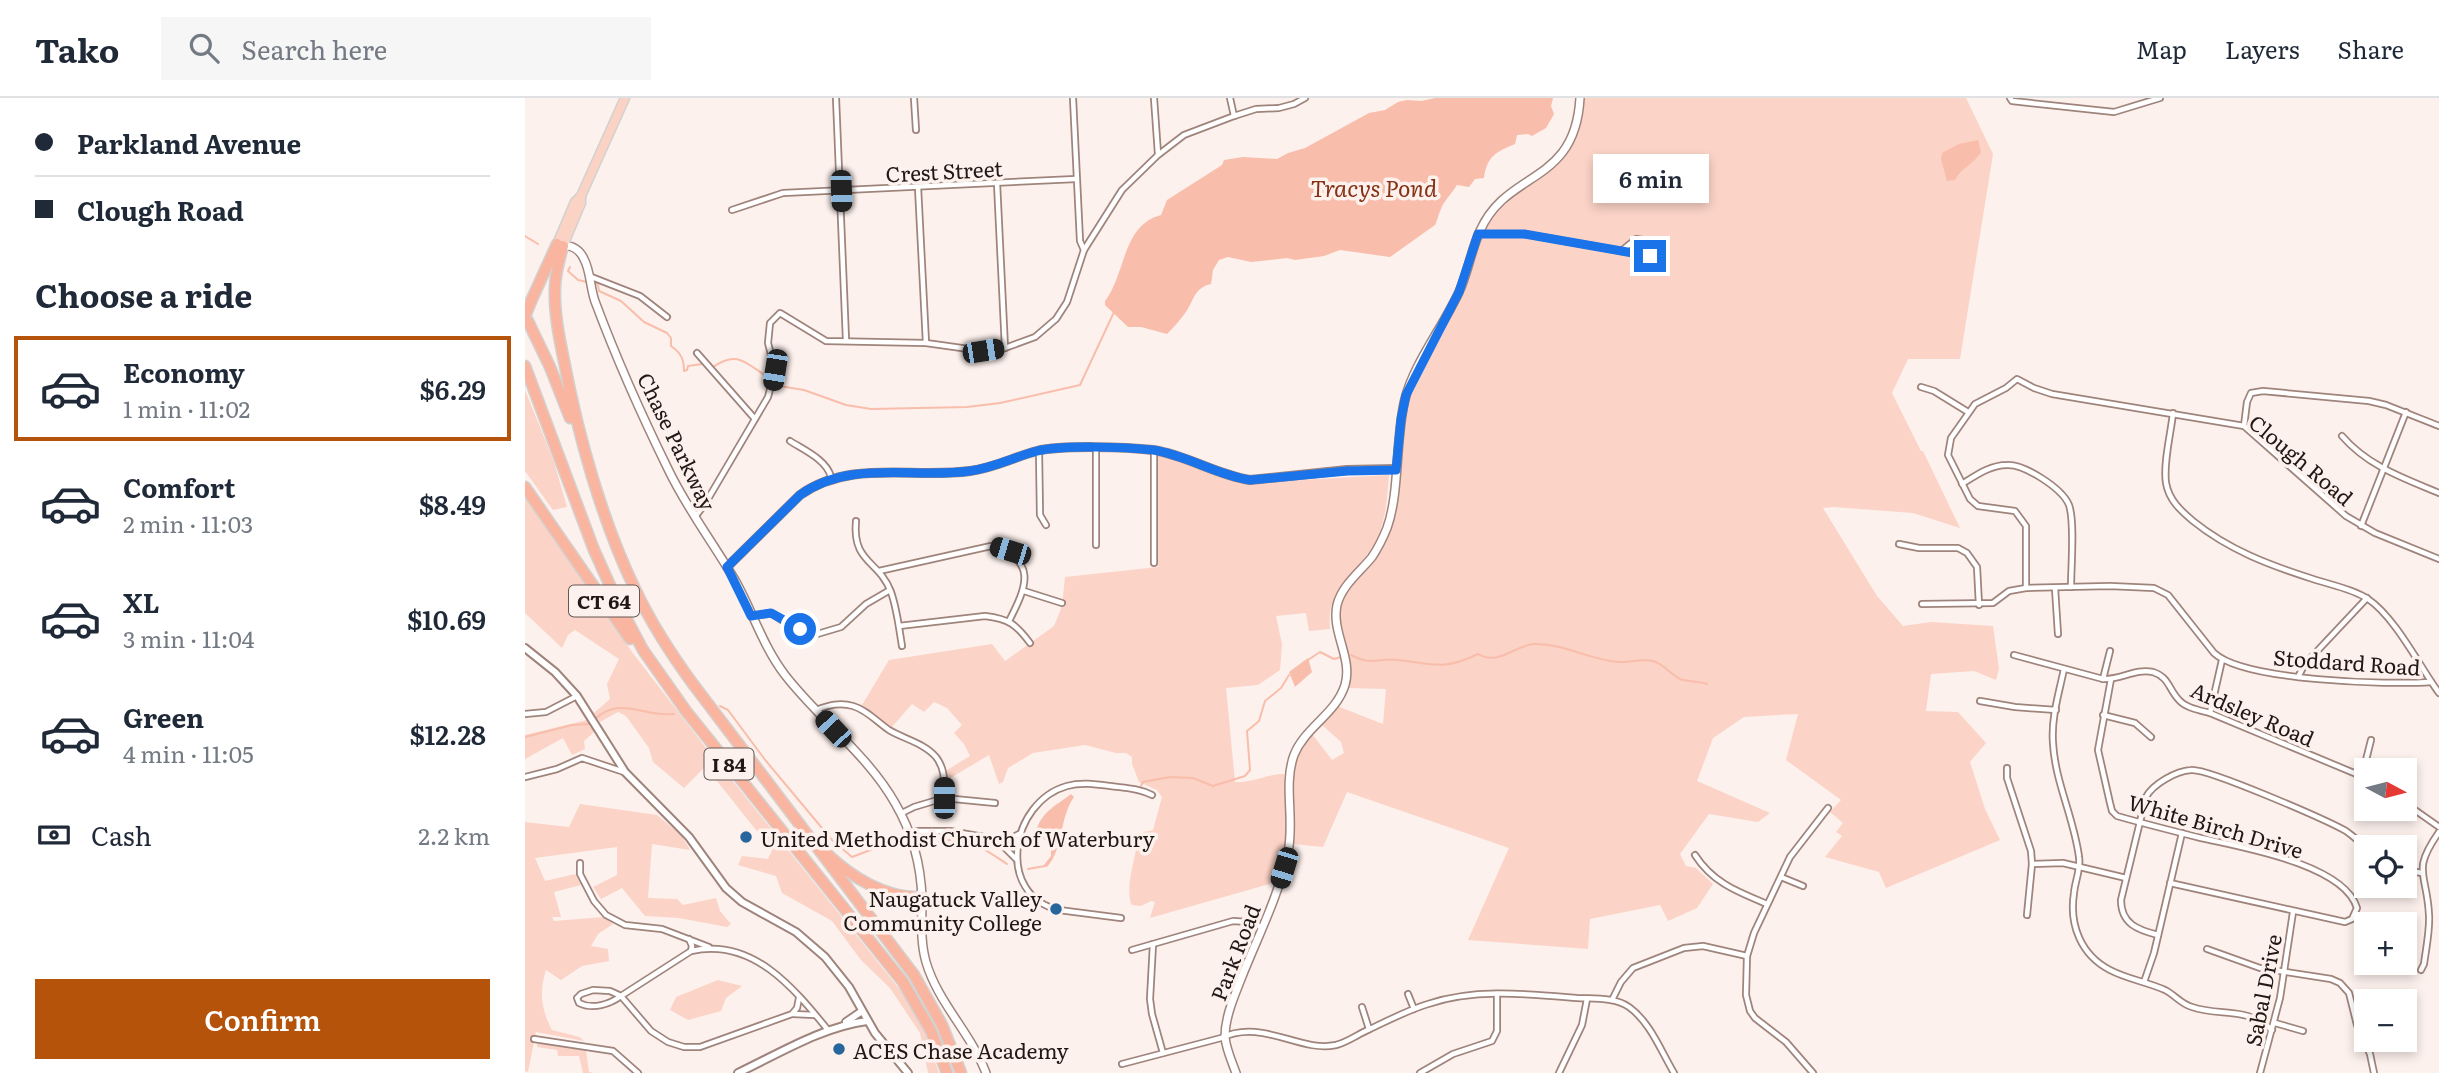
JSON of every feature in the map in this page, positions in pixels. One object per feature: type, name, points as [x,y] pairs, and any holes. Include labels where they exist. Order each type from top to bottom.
[{"type":"highway","points":[[525,315],[560,245]]},
{"type":"highway","points":[[560,245],[555,285],[558,330],[575,415],[606,514]]},
{"type":"highway","name":"I 84","points":[[525,315],[554,376],[629,576],[662,639],[692,684],[922,987],[942,1025],[961,1073]]},
{"type":"highway","name":"I 84","points":[[525,366],[609,584],[643,650],[686,711],[903,982],[925,1018],[947,1072]]},
{"type":"highway","name":"CT 64","points":[[525,487],[652,670],[686,711]]},
{"type":"highway","points":[[770,786],[825,851],[843,868],[889,892],[905,897],[922,897]]},
{"type":"main road","points":[[560,245],[625,98]]},
{"type":"main road","name":"Park Road","points":[[1236,1073],[1225,1036],[1231,1005],[1278,886],[1288,852],[1292,760],[1302,739],[1334,705],[1345,685],[1346,661],[1337,617],[1338,604],[1343,590],[1372,557],[1384,536],[1391,510],[1406,395],[1459,292],[1478,234],[1505,198],[1559,158],[1567,148],[1576,127],[1580,98]]},
{"type":"main road","name":"Chase Parkway","points":[[560,245],[575,248],[585,260],[599,312],[654,439],[675,483],[727,567],[775,661],[874,774],[901,814],[911,837],[919,869],[922,936],[927,964],[938,989],[978,1053],[986,1073]]},
{"type":"street","points":[[836,98],[846,340]]},
{"type":"street","points":[[914,98],[916,130]]},
{"type":"street","points":[[1073,98],[1080,241],[1084,250]]},
{"type":"street","points":[[1154,98],[1158,155]]},
{"type":"street","points":[[1230,98],[1234,116]]},
{"type":"street","points":[[695,517],[768,397],[775,370],[768,343],[770,323],[780,313],[826,341],[926,343],[983,351],[1005,348],[1035,337],[1056,319],[1067,302],[1084,250],[1122,190],[1158,155],[1184,135],[1256,109],[1279,108],[1305,98]]},
{"type":"street","points":[[2010,98],[2012,101],[2114,112],[2160,98]]},
{"type":"street","name":"Crest Street","points":[[732,210],[783,193],[1076,179]]},
{"type":"street","points":[[997,183],[1005,348]]},
{"type":"street","points":[[918,187],[926,343]]},
{"type":"street","points":[[1478,234],[1524,234],[1621,251],[1650,256],[1651,250],[1643,240],[1636,239],[1621,251]]},
{"type":"street","points":[[589,280],[641,296],[667,317]]},
{"type":"street","points":[[697,353],[755,419]]},
{"type":"street","name":"Clough Road","points":[[1968,412],[1981,400],[2007,388],[2017,379],[2052,394],[2243,426],[2336,509],[2361,526],[2439,559]]},
{"type":"street","points":[[1921,387],[1934,391],[1968,412],[1951,438],[1948,455],[1970,499],[1978,506],[2015,511],[2023,519],[2026,526],[2026,588]]},
{"type":"street","points":[[2243,426],[2251,393],[2263,391],[2352,398],[2386,405],[2439,426]]},
{"type":"street","points":[[2361,526],[2406,412]]},
{"type":"street","points":[[2173,413],[2165,479],[2168,491],[2181,511],[2214,538],[2242,552],[2367,598],[2378,607],[2401,637],[2439,693]]},
{"type":"street","points":[[2341,436],[2383,470],[2439,493]]},
{"type":"street","points":[[790,441],[822,462],[831,477]]},
{"type":"street","points":[[727,567],[800,495],[831,477],[877,472],[970,471],[989,468],[1039,451],[1096,449],[1173,453],[1250,480],[1347,471],[1396,470]]},
{"type":"street","points":[[1096,449],[1096,545]]},
{"type":"street","points":[[1153,450],[1154,563]]},
{"type":"street","points":[[1039,451],[1040,515],[1046,525]]},
{"type":"street","points":[[1962,484],[2005,464],[2013,465],[2053,484],[2069,506],[2071,587]]},
{"type":"street","points":[[856,521],[855,537],[862,556],[879,571],[890,590],[902,646]]},
{"type":"street","points":[[1899,544],[1919,548],[1948,546],[1967,553],[1977,567],[1979,604]]},
{"type":"street","points":[[879,571],[991,545],[1010,551],[1025,571],[1024,591],[1009,621]]},
{"type":"street","points":[[1922,604],[1993,603],[2009,591],[2026,588],[2145,587],[2162,592],[2168,595],[2222,660],[2210,713]]},
{"type":"street","points":[[2055,588],[2058,634]]},
{"type":"street","points":[[751,616],[771,613],[814,635],[841,627],[866,604],[890,590]]},
{"type":"street","points":[[1024,591],[1062,603]]},
{"type":"street","points":[[2298,677],[2305,664],[2367,598]]},
{"type":"street","points":[[899,626],[985,616],[1009,621],[1030,643]]},
{"type":"street","points":[[525,648],[555,672],[577,696],[625,772],[689,837],[726,888],[742,902],[785,925],[818,950],[849,987],[879,1039],[908,1073]]},
{"type":"street","points":[[2103,679],[2110,650]]},
{"type":"street","name":"Ardsley Road","points":[[2014,655],[2103,679],[2111,680],[2133,672],[2155,673],[2168,682],[2181,703],[2354,773]]},
{"type":"street","name":"Stoddard Road","points":[[2222,660],[2233,665],[2298,677],[2369,682],[2431,682]]},
{"type":"street","points":[[2064,669],[2052,741],[2080,858],[2073,905],[2074,918],[2083,946],[2090,956],[2112,971],[2165,990],[2189,1006],[2246,1015],[2265,1023],[2272,1030]]},
{"type":"street","name":"White Birch Drive","points":[[2111,680],[2098,750],[2112,811],[2117,816],[2265,853],[2322,873],[2349,894],[2357,908],[2352,919],[2345,922],[2170,883]]},
{"type":"street","points":[[525,714],[546,712],[577,696]]},
{"type":"street","points":[[1980,701],[2056,710]]},
{"type":"street","points":[[816,710],[828,705],[851,705],[869,714],[892,732],[925,748],[943,768],[944,798]]},
{"type":"street","points":[[2103,715],[2135,723],[2151,737]]},
{"type":"street","points":[[2368,758],[2371,740]]},
{"type":"street","points":[[525,777],[557,769],[582,758],[625,772]]},
{"type":"street","points":[[612,767],[618,761]]},
{"type":"street","points":[[2007,768],[2007,778],[2024,828],[2032,864],[2027,915]]},
{"type":"street","points":[[2158,935],[2130,925],[2124,916],[2121,900],[2146,797],[2150,790],[2181,772],[2202,770],[2326,821],[2354,838]]},
{"type":"street","points":[[1121,918],[1049,908],[1035,899],[1026,888],[1017,860],[1020,832],[1037,803],[1046,795],[1066,786],[1089,783],[1137,789],[1152,795]]},
{"type":"street","points":[[901,814],[913,807],[944,798],[995,803]]},
{"type":"street","points":[[1813,1073],[1786,1042],[1750,1012],[1746,996],[1747,956],[1767,904],[1799,844],[1828,808]]},
{"type":"street","points":[[2417,811],[2439,827]]},
{"type":"street","points":[[911,837],[917,831],[964,832],[997,840],[1014,838],[1020,832]]},
{"type":"street","points":[[2421,970],[2430,916],[2422,862],[2439,832]]},
{"type":"street","points":[[2144,982],[2182,833]]},
{"type":"street","points":[[997,840],[1017,860]]},
{"type":"street","points":[[1695,855],[1703,868],[1720,883],[1767,904]]},
{"type":"street","points":[[580,863],[580,874],[594,901],[606,915],[625,925],[662,929],[709,947],[729,949],[761,962],[800,998],[828,1030]]},
{"type":"street","points":[[2032,864],[2079,865],[2126,878]]},
{"type":"street","points":[[2417,872],[2422,873]]},
{"type":"street","points":[[1781,877],[1803,886]]},
{"type":"street","name":"Sabal Drive","points":[[2260,1073],[2274,1023],[2294,912]]},
{"type":"street","points":[[1132,950],[1233,921],[1262,927]]},
{"type":"street","points":[[689,939],[691,951]]},
{"type":"street","points":[[1153,944],[1151,1014],[1163,1053]]},
{"type":"street","points":[[1612,1000],[1621,982],[1633,968],[1683,948],[1703,946],[1747,956]]},
{"type":"street","points":[[709,947],[691,951],[621,996],[614,1001],[597,1006],[579,1003],[577,998],[581,994],[593,990],[610,991],[621,996],[651,1031],[668,1042],[684,1047],[700,1047],[792,1014],[816,1016]]},
{"type":"street","points":[[2207,949],[2260,968],[2331,979],[2346,989],[2374,1073]]},
{"type":"street","points":[[1408,994],[1414,1009]]},
{"type":"street","points":[[1122,1064],[1238,1033],[1270,1033],[1325,1046],[1347,1041],[1414,1009],[1440,1000],[1497,994],[1612,1000],[1626,1005],[1644,1023],[1674,1073]]},
{"type":"street","points":[[1420,1073],[1453,1054],[1492,1041],[1497,1031],[1497,994]]},
{"type":"street","points":[[792,1014],[800,998]]},
{"type":"street","points":[[1559,1073],[1583,1025],[1587,999]]},
{"type":"street","points":[[1362,1007],[1369,1029]]},
{"type":"street","points":[[845,1024],[862,1010]]},
{"type":"street","points":[[738,1073],[828,1030],[867,1021]]},
{"type":"street","points":[[2274,1023],[2303,1031]]},
{"type":"street","points":[[534,1039],[614,1051],[638,1073]]},
{"type":"shaded area","points":[[1582,98],[1966,98],[1993,154],[1960,359],[1908,359],[1892,393],[1960,528],[1913,513],[1823,508],[1877,596],[1903,626],[1931,622],[1993,626],[1999,669],[1996,680],[1974,671],[1931,674],[1926,711],[1958,712],[1986,743],[1970,762],[1985,809],[2000,840],[1886,888],[1879,872],[1825,857],[1842,836],[1836,832],[1843,823],[1830,812],[1841,800],[1786,760],[1798,714],[1744,717],[1713,738],[1697,781],[1770,813],[1758,822],[1709,814],[1680,854],[1686,866],[1696,868],[1713,884],[1697,908],[1668,921],[1660,905],[1590,919],[1588,949],[1468,940],[1509,848],[1347,792],[1323,847],[1294,844],[1294,767],[1300,749],[1312,734],[1332,760],[1344,753],[1341,742],[1321,724],[1337,706],[1383,724],[1386,689],[1347,688],[1338,618],[1347,591],[1374,560],[1390,531],[1395,513],[1406,412],[1411,395],[1458,301],[1486,227],[1498,210],[1566,154],[1578,131]]},
{"type":"shaded area","points":[[525,390],[554,462],[567,507],[553,510],[525,471]]},
{"type":"shaded area","points":[[1158,454],[1246,483],[1389,475],[1385,511],[1378,536],[1367,555],[1337,592],[1330,615],[1330,629],[1309,631],[1306,613],[1276,616],[1282,644],[1280,670],[1258,685],[1226,688],[1235,782],[1284,774],[1285,842],[1276,882],[1150,918],[1155,902],[1141,906],[1132,905],[1129,891],[1139,837],[1144,832],[1153,830],[1162,797],[1157,790],[1139,782],[1132,757],[1126,753],[1085,745],[1033,753],[1008,768],[1003,782],[999,784],[989,755],[947,780],[947,770],[970,756],[954,733],[962,725],[947,708],[934,702],[924,712],[912,704],[891,728],[862,705],[889,660],[992,644],[1005,661],[1054,626],[1062,606],[1065,577],[1158,567]]},
{"type":"shaded area","points":[[525,496],[632,652],[905,996],[926,1035],[939,1073],[928,1073],[920,1033],[890,988],[861,960],[832,921],[782,893],[776,876],[738,865],[742,856],[768,859],[772,850],[713,776],[704,768],[684,788],[653,762],[649,748],[626,716],[618,712],[600,722],[594,713],[610,699],[607,684],[619,659],[575,630],[568,635],[562,648],[525,613]]},
{"type":"shaded area","points":[[587,720],[594,732],[584,741],[585,749],[572,755],[563,738],[525,759],[525,735]]},
{"type":"shaded area","points":[[580,804],[657,815],[681,835],[690,850],[652,844],[648,898],[677,899],[683,905],[716,898],[720,911],[731,924],[727,927],[679,918],[645,916],[622,888],[601,899],[593,887],[617,875],[617,847],[535,858],[545,881],[575,874],[581,885],[554,892],[561,917],[552,917],[554,921],[604,917],[613,924],[598,934],[591,946],[608,949],[609,961],[582,966],[561,980],[546,970],[542,1000],[552,1030],[580,1037],[584,1041],[536,1032],[528,1072],[525,1071],[525,822],[569,827]]},
{"type":"shaded area","points":[[718,980],[742,986],[726,998],[721,1011],[688,1020],[670,1010],[676,997]]},
{"type":"shaded area","points":[[537,1043],[586,1050],[589,1072],[594,1073],[583,1073],[579,1056],[558,1056],[557,1050],[537,1047]]},
{"type":"water","name":"Tracys Pond","points":[[1435,98],[1553,98],[1551,106],[1554,114],[1546,128],[1532,136],[1517,135],[1515,144],[1493,156],[1487,165],[1484,178],[1475,179],[1469,187],[1457,185],[1442,206],[1435,225],[1390,257],[1340,250],[1324,256],[1295,260],[1287,258],[1251,262],[1228,257],[1219,260],[1213,270],[1211,284],[1198,291],[1186,312],[1167,334],[1141,327],[1128,327],[1105,305],[1126,252],[1139,229],[1148,220],[1161,215],[1167,200],[1222,165],[1224,160],[1243,157],[1277,159],[1305,148],[1369,113],[1385,110],[1398,102]]},
{"type":"water","points":[[1978,140],[1981,152],[1978,156],[1955,180],[1947,181],[1942,153],[1959,144]]},
{"type":"water","points":[[1308,658],[1312,672],[1295,687],[1289,672]]},
{"type":"water","points":[[1071,794],[1074,797],[1066,814],[1056,851],[1047,867],[1044,865],[1051,856],[1051,846],[1039,835],[1037,828],[1047,812]]},
{"type":"waterway","points":[[525,236],[538,244]]},
{"type":"waterway","points":[[570,267],[568,271],[578,280],[587,282]]},
{"type":"waterway","points":[[593,281],[598,285],[599,291],[621,301],[644,322],[667,333],[671,338],[671,346],[681,357],[684,371],[688,366],[702,364]]},
{"type":"waterway","points":[[775,383],[846,405],[871,409],[967,407],[1000,403],[1080,385],[1114,312]]},
{"type":"waterway","points":[[713,367],[733,359],[750,365],[763,374]]},
{"type":"waterway","points":[[1351,655],[1370,661],[1391,659],[1447,664],[1478,654],[1493,658],[1526,645],[1545,644],[1609,661],[1653,661],[1680,679],[1707,684]]},
{"type":"waterway","points":[[1308,660],[1320,652],[1334,659],[1341,657]]},
{"type":"waterway","points":[[1141,786],[1143,782],[1170,777],[1193,778],[1213,786],[1245,776],[1250,770],[1247,731],[1259,721],[1265,701],[1281,688],[1289,675]]},
{"type":"waterway","points":[[720,706],[728,710],[766,761],[832,840],[852,857],[902,838]]},
{"type":"waterway","points":[[595,719],[605,712],[624,708],[674,714]]},
{"type":"waterway","points":[[525,737],[572,725],[589,724]]},
{"type":"waterway","points":[[921,844],[965,841],[1007,864]]},
{"type":"waterway","points":[[1028,869],[1045,866]]},
{"type":"place","name":"United Methodist Church of Waterbury","points":[[746,837]]},
{"type":"place","name":"Naugatuck Valley Community College","points":[[1056,909]]},
{"type":"place","name":"ACES Chase Academy","points":[[839,1049]]},
{"type":"route","points":[[800,629],[771,613],[751,616],[727,567],[800,495],[831,477],[877,472],[970,471],[989,468],[1038,451],[1055,449],[1136,449],[1173,453],[1250,480],[1347,471],[1396,470],[1406,395],[1459,292],[1478,234],[1524,234],[1650,256]]}]
